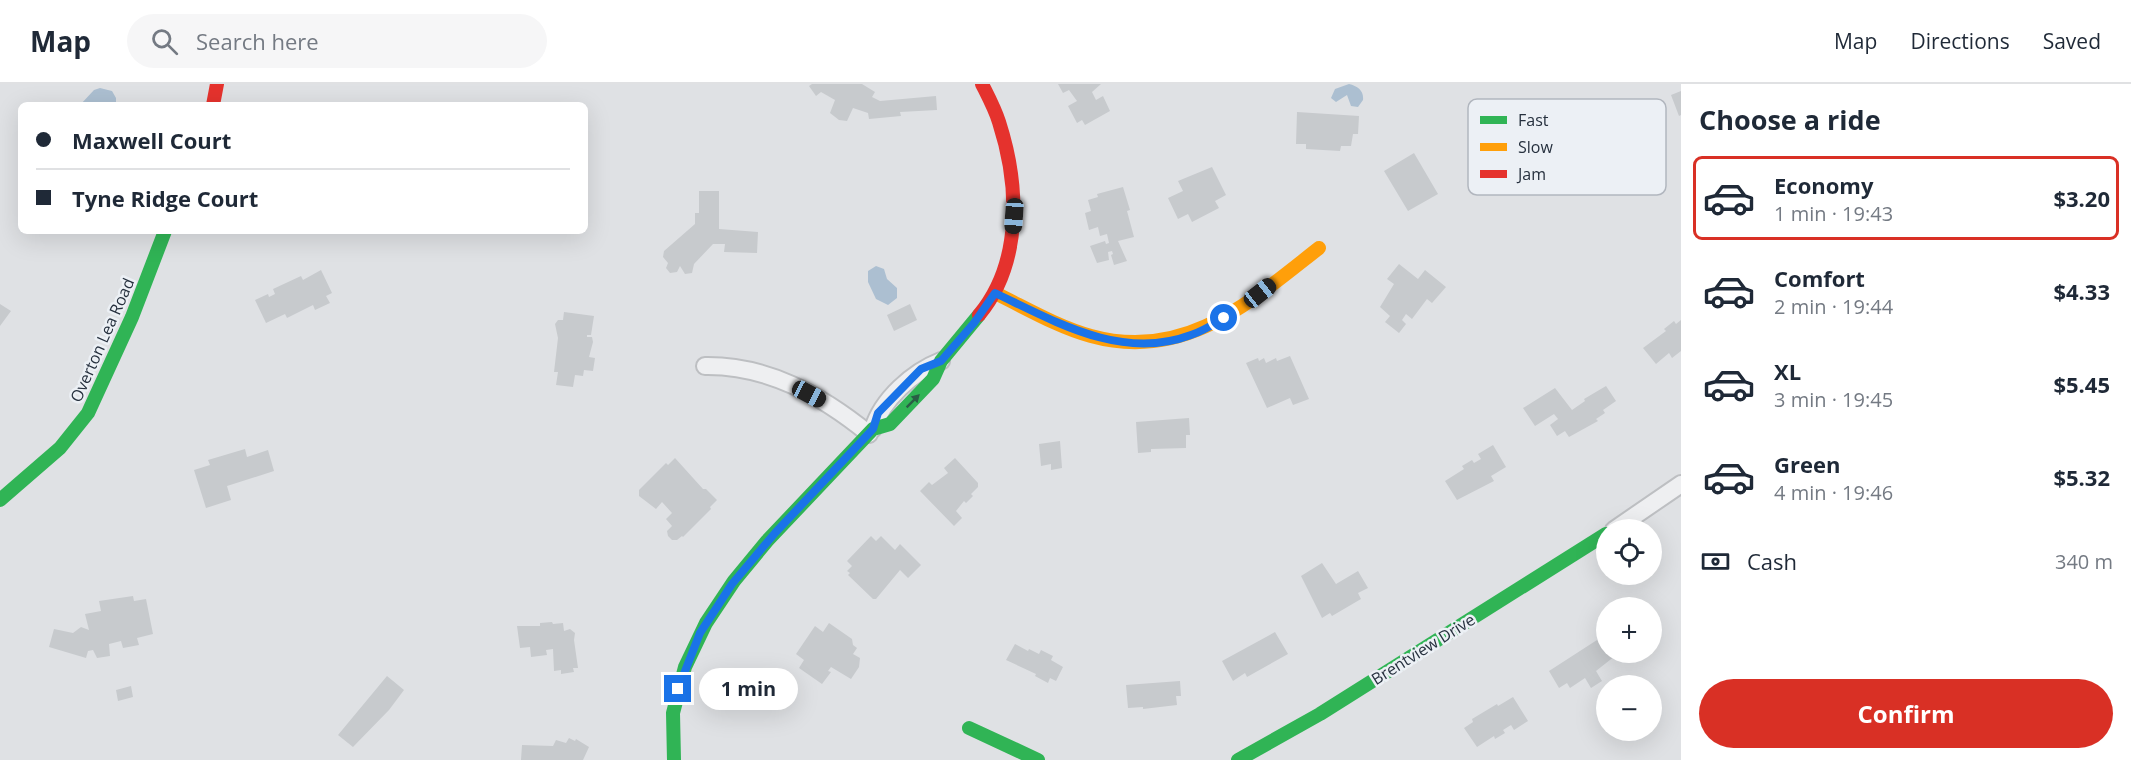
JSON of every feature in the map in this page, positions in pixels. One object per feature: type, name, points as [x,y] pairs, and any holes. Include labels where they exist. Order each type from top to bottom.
[{"type":"street","points":[[214,102],[217,84]]},
{"type":"street","points":[[674,760],[670,722],[673,702],[700,633],[714,608],[775,533],[871,432],[878,413],[921,369],[941,361],[974,323],[995,293],[1013,235],[1014,191],[999,122],[982,84]]},
{"type":"street","name":"Overton Lea Road","points":[[0,500],[60,448],[88,413],[132,317],[164,234]]},
{"type":"street","points":[[995,293],[1091,336],[1128,344],[1162,343],[1192,335],[1224,318],[1319,248]]},
{"type":"street","points":[[705,366],[738,367],[781,379],[871,432]]},
{"type":"street","points":[[1630,519],[1681,484]]},
{"type":"street","name":"Brentview Drive","points":[[1238,760],[1320,714],[1596,540]]},
{"type":"street","points":[[969,729],[1038,760]]},
{"type":"water","points":[[1349,84],[1358,88],[1362,94],[1363,100],[1358,107],[1351,106],[1347,95],[1336,102],[1331,98],[1335,89]]},
{"type":"water","points":[[100,88],[112,91],[116,102],[83,102],[94,90]]},
{"type":"water","points":[[876,266],[884,269],[887,279],[897,288],[897,298],[888,305],[876,299],[868,282],[868,271]]},
{"type":"building","points":[[812,84],[862,84],[875,92],[872,97],[880,101],[936,96],[937,110],[900,112],[901,116],[869,119],[868,113],[853,108],[847,121],[839,120],[830,113],[835,100],[821,92],[816,96],[809,86]]},
{"type":"building","points":[[1058,84],[1101,84],[1092,92],[1096,100],[1103,96],[1110,111],[1085,125],[1082,120],[1077,123],[1068,106],[1077,101],[1069,90],[1063,93]]},
{"type":"building","points":[[1681,91],[1681,115],[1679,116],[1671,95]]},
{"type":"building","points":[[1297,112],[1359,116],[1358,134],[1353,134],[1351,146],[1341,146],[1340,151],[1306,149],[1306,144],[1296,144]]},
{"type":"building","points":[[1414,153],[1438,194],[1408,211],[1384,171]]},
{"type":"building","points":[[1212,167],[1226,195],[1215,201],[1219,208],[1192,222],[1188,214],[1178,219],[1168,198],[1183,191],[1178,181]]},
{"type":"building","points":[[1123,187],[1130,210],[1127,211],[1134,237],[1118,241],[1127,261],[1114,265],[1112,251],[1108,252],[1109,260],[1097,263],[1090,246],[1105,241],[1106,244],[1109,243],[1107,234],[1100,236],[1098,227],[1089,230],[1085,213],[1091,211],[1088,200],[1098,197],[1097,194]]},
{"type":"building","points":[[699,191],[719,191],[719,229],[758,232],[757,253],[724,252],[725,244],[713,244],[694,264],[692,273],[685,274],[680,266],[677,272],[670,273],[666,268],[668,263],[663,257],[664,251],[695,224],[695,213],[699,213]]},
{"type":"building","points":[[1399,264],[1418,279],[1425,270],[1446,287],[1432,303],[1427,299],[1412,319],[1406,314],[1402,320],[1406,324],[1399,333],[1385,322],[1390,316],[1380,307],[1394,284],[1387,279]]},
{"type":"building","points":[[321,270],[332,293],[326,296],[330,303],[315,310],[313,305],[287,318],[285,314],[266,323],[255,300],[268,294],[269,297],[275,294],[273,289],[301,276],[303,280]]},
{"type":"building","points":[[0,304],[11,311],[0,326]]},
{"type":"building","points":[[910,304],[917,320],[894,331],[887,315]]},
{"type":"building","points":[[564,312],[594,316],[591,335],[587,335],[587,337],[592,337],[593,342],[589,357],[595,358],[593,371],[584,370],[583,376],[575,375],[573,387],[556,385],[558,372],[554,372],[558,338],[555,324],[558,320],[563,320]]},
{"type":"building","points":[[1681,320],[1681,351],[1672,358],[1669,353],[1656,364],[1643,348],[1666,331],[1664,329],[1674,321],[1676,324]]},
{"type":"building","points":[[1290,356],[1309,399],[1293,405],[1290,398],[1267,408],[1246,363],[1264,358],[1266,363],[1276,358],[1277,361]]},
{"type":"building","points":[[1606,386],[1616,401],[1603,410],[1605,413],[1596,419],[1598,421],[1569,437],[1565,431],[1557,436],[1550,425],[1558,419],[1554,414],[1535,426],[1523,408],[1555,388],[1572,410],[1585,401],[1584,399]]},
{"type":"building","points":[[1189,418],[1190,435],[1186,435],[1186,448],[1151,449],[1151,452],[1138,453],[1136,422]]},
{"type":"building","points":[[1060,441],[1062,468],[1051,470],[1051,464],[1041,466],[1039,444]]},
{"type":"building","points":[[1493,445],[1506,467],[1491,476],[1494,481],[1457,500],[1445,481],[1464,469],[1462,466],[1472,460],[1474,463],[1481,459],[1478,454]]},
{"type":"building","points":[[245,449],[247,457],[268,450],[274,471],[227,486],[231,500],[206,508],[194,470],[210,465],[208,460]]},
{"type":"building","points":[[675,458],[703,489],[706,489],[717,500],[683,537],[672,540],[667,531],[672,526],[666,519],[672,513],[662,502],[656,509],[639,496],[639,490],[666,463],[668,465]]},
{"type":"building","points":[[955,458],[978,483],[978,487],[971,494],[973,496],[966,503],[964,501],[956,511],[962,518],[954,526],[920,491],[929,482],[932,485],[948,473],[944,468]]},
{"type":"building","points":[[871,536],[876,541],[881,536],[895,550],[900,544],[921,565],[908,578],[900,570],[876,599],[873,599],[848,575],[850,573],[847,571],[852,566],[847,561]]},
{"type":"building","points":[[1322,563],[1336,584],[1358,571],[1368,588],[1358,593],[1361,599],[1332,616],[1330,613],[1322,618],[1301,576]]},
{"type":"building","points":[[133,596],[134,601],[146,599],[153,634],[137,638],[139,645],[123,648],[121,641],[109,644],[110,656],[97,658],[93,650],[88,651],[86,658],[49,647],[54,629],[73,633],[81,627],[89,630],[85,614],[101,611],[99,601]]},
{"type":"building","points":[[552,622],[553,624],[563,623],[564,631],[570,629],[575,633],[578,668],[573,668],[574,672],[561,674],[561,670],[554,671],[553,649],[546,650],[547,655],[531,657],[530,647],[520,648],[517,626],[540,626],[540,623]]},
{"type":"building","points":[[829,623],[852,639],[853,645],[857,648],[853,654],[860,658],[859,667],[851,679],[831,667],[828,671],[831,672],[822,684],[799,668],[804,660],[796,654],[815,626],[823,632]]},
{"type":"building","points":[[1275,632],[1288,654],[1247,677],[1245,673],[1233,681],[1222,661]]},
{"type":"building","points":[[1596,641],[1596,663],[1606,663],[1596,671],[1598,675],[1596,675],[1596,685],[1591,688],[1585,678],[1570,688],[1567,683],[1559,688],[1549,671]]},
{"type":"building","points":[[1015,644],[1028,651],[1029,649],[1039,654],[1041,650],[1053,656],[1051,660],[1063,667],[1056,681],[1050,678],[1048,683],[1035,676],[1036,674],[1006,660]]},
{"type":"building","points":[[387,676],[404,690],[389,710],[353,747],[338,735]]},
{"type":"building","points":[[1180,681],[1181,696],[1176,696],[1177,705],[1143,709],[1143,707],[1128,708],[1126,685]]},
{"type":"building","points":[[131,686],[133,697],[118,701],[116,690]]},
{"type":"building","points":[[1513,697],[1528,721],[1514,730],[1511,725],[1503,730],[1505,733],[1495,739],[1494,736],[1477,747],[1464,728],[1473,722],[1472,719]]},
{"type":"building","points":[[569,738],[575,741],[576,739],[589,747],[583,760],[521,760],[522,745],[553,746],[556,740],[566,743]]},
{"type":"traffic: fast","points":[[0,500],[60,448],[88,413],[132,317],[164,234]]},
{"type":"traffic: fast","points":[[674,760],[673,713],[685,667],[706,623],[734,581],[767,541],[873,429],[890,424],[933,379],[941,361],[979,315]]},
{"type":"traffic: fast","points":[[1238,760],[1320,714],[1596,540]]},
{"type":"traffic: fast","points":[[969,728],[1038,760]]},
{"type":"traffic: slow","points":[[995,293],[1054,322],[1091,336],[1125,342],[1157,341],[1186,334],[1214,322],[1267,288],[1319,248]]},
{"type":"traffic: jam","points":[[214,102],[217,84]]},
{"type":"traffic: jam","points":[[979,315],[1004,271],[1013,222],[1011,171],[1006,146],[997,117],[982,84]]},
{"type":"route","points":[[678,689],[700,633],[714,608],[732,584],[775,533],[873,429],[878,413],[921,369],[941,361],[974,323],[995,293],[1091,336],[1128,344],[1177,340],[1192,335],[1224,318]]}]
